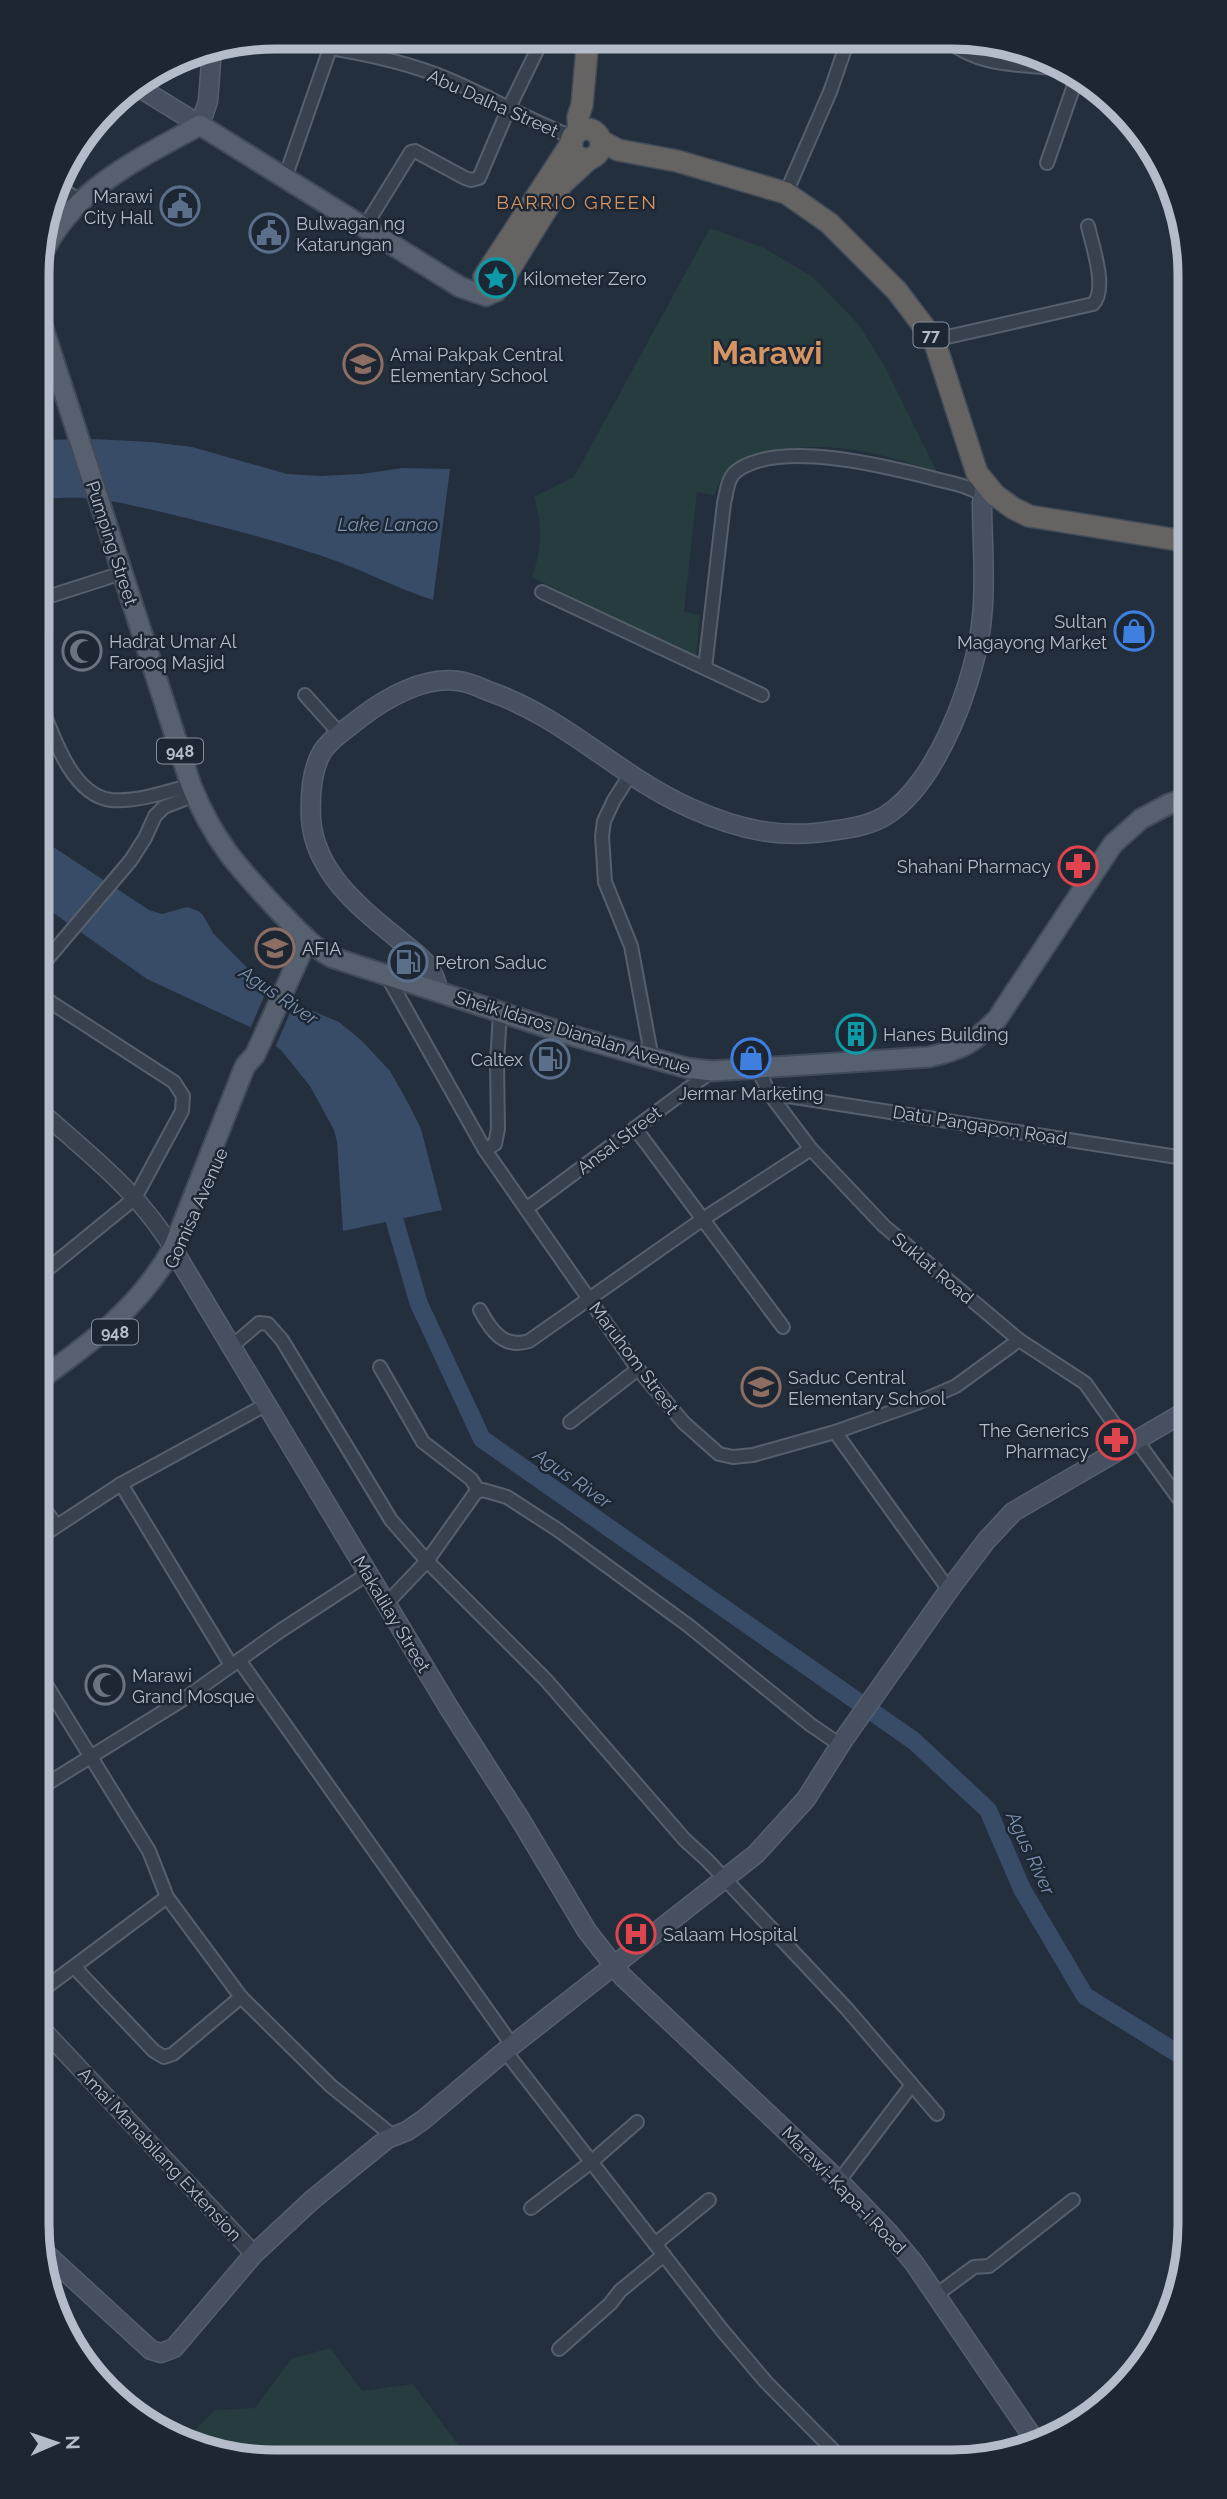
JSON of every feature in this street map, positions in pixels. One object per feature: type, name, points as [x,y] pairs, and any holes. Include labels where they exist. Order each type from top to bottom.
[{"type":"highway","points":[[490,284],[590,144],[582,104],[587,49]]},
{"type":"highway","name":"77","points":[[590,144],[677,162],[786,193],[829,223],[904,298],[934,340],[972,463],[984,490],[1029,516],[1178,540]]},
{"type":"main road","points":[[53,236],[79,201],[120,169],[200,125],[208,101],[211,58]]},
{"type":"main road","points":[[145,91],[460,287],[475,283],[490,284]]},
{"type":"main road","name":"Pumping Street","points":[[49,346],[193,790],[224,851],[307,940]]},
{"type":"main road","points":[[438,991],[431,967],[332,877],[317,850],[311,818],[312,785],[323,750],[340,734],[405,690],[432,683],[456,681],[505,696],[533,709],[630,775],[689,808],[750,830],[810,835],[865,826],[895,810],[917,784],[942,747],[969,684],[983,615],[984,490]]},
{"type":"main road","name":"Sheik Idaros Dianalan Avenue","points":[[307,940],[331,957],[500,1013],[687,1069],[758,1069],[929,1057],[955,1051],[975,1041],[997,1019],[1113,844],[1141,819],[1178,801]]},
{"type":"main road","name":"Gomisa Avenue","points":[[49,1384],[124,1324],[150,1298],[175,1252],[254,1070],[257,1051],[307,940]]},
{"type":"main road","name":"Gomisa Avenue","points":[[49,1373],[119,1318],[143,1293],[175,1252]]},
{"type":"main road","name":"Makalilay Street","points":[[175,1252],[386,1604],[581,1921],[614,1967]]},
{"type":"main road","points":[[52,2259],[151,2350],[161,2353],[174,2348],[254,2254],[312,2200],[393,2136],[407,2131],[423,2120],[509,2048],[756,1854],[806,1799],[838,1740],[895,1667],[986,1541],[1013,1512],[1178,1416]]},
{"type":"main road","name":"Marawi-Kapa-i Road","points":[[614,1967],[839,2181],[889,2233],[936,2295],[1032,2436]]},
{"type":"street","points":[[285,178],[330,49]]},
{"type":"street","name":"Abu Dalha Street","points":[[352,49],[444,78],[508,110],[590,144]]},
{"type":"street","points":[[364,228],[411,152],[415,151],[465,178],[479,178],[538,49]]},
{"type":"street","points":[[786,193],[830,92],[845,49]]},
{"type":"street","points":[[959,49],[981,59],[1037,66]]},
{"type":"street","points":[[1047,163],[1074,85]]},
{"type":"street","points":[[65,191],[79,201]]},
{"type":"street","points":[[934,340],[1096,302],[1100,287],[1088,226]]},
{"type":"street","points":[[705,668],[724,503],[729,480],[739,469],[785,457],[825,456],[903,470],[984,490]]},
{"type":"street","points":[[49,596],[122,573]]},
{"type":"street","points":[[542,593],[762,695]]},
{"type":"street","points":[[305,695],[340,734]]},
{"type":"street","points":[[49,723],[67,764],[85,788],[93,793],[114,800],[193,790]]},
{"type":"street","points":[[630,775],[604,821],[602,836],[605,882],[631,946],[652,1059]]},
{"type":"street","points":[[49,956],[131,860],[159,811],[193,790]]},
{"type":"street","name":"Maruhom Street","points":[[387,976],[485,1150],[638,1369],[684,1423],[711,1448],[727,1457],[753,1455],[835,1432],[918,1403],[956,1386],[1019,1340]]},
{"type":"street","points":[[49,1001],[168,1078],[182,1091],[182,1111],[177,1124],[135,1198],[49,1268]]},
{"type":"street","points":[[485,1150],[495,1144],[498,1129],[496,1063],[500,1013]]},
{"type":"street","name":"Suklat Road","points":[[758,1069],[769,1093],[811,1149],[884,1226],[1019,1340],[1085,1383],[1178,1499]]},
{"type":"street","name":"Ansal Street","points":[[526,1209],[712,1071]]},
{"type":"street","name":"Datu Pangapon Road","points":[[769,1093],[1178,1157]]},
{"type":"street","points":[[49,1119],[135,1198],[158,1224],[175,1252]]},
{"type":"street","points":[[635,1128],[783,1327]]},
{"type":"street","points":[[480,1310],[486,1322],[501,1339],[519,1345],[529,1341],[703,1219],[811,1149]]},
{"type":"street","points":[[232,1346],[259,1323],[268,1324],[282,1340],[391,1520],[427,1561],[546,1680],[678,1832],[856,2020],[937,2114]]},
{"type":"street","points":[[380,1367],[423,1442],[471,1479],[479,1491],[507,1497],[558,1530],[689,1626],[811,1725],[838,1740]]},
{"type":"street","points":[[570,1422],[638,1369]]},
{"type":"street","points":[[49,1530],[121,1484],[267,1404]]},
{"type":"street","points":[[835,1432],[949,1590]]},
{"type":"street","points":[[121,1484],[235,1662],[590,2163],[766,2382],[833,2450]]},
{"type":"street","points":[[386,1604],[427,1561],[479,1491]]},
{"type":"street","points":[[49,1515],[56,1525]]},
{"type":"street","points":[[49,1782],[187,1697],[369,1573]]},
{"type":"street","points":[[49,1689],[149,1851],[167,1897],[241,1997],[331,2086],[393,2136]]},
{"type":"street","points":[[49,1985],[167,1897]]},
{"type":"street","points":[[74,1967],[154,2051],[164,2057],[173,2054],[241,1997]]},
{"type":"street","name":"Amai Manabilang Extension","points":[[49,2036],[254,2254]]},
{"type":"street","points":[[839,2181],[911,2086]]},
{"type":"street","points":[[531,2208],[590,2163],[637,2122]]},
{"type":"street","points":[[655,2244],[709,2200]]},
{"type":"street","points":[[936,2295],[974,2267],[989,2266],[1073,2200]]},
{"type":"street","points":[[559,2348],[610,2305],[620,2291],[664,2255]]},
{"type":"green space","points":[[710,228],[764,248],[813,277],[859,325],[884,365],[937,472],[855,450],[793,448],[742,460],[723,476],[715,495],[697,492],[684,612],[700,615],[696,658],[532,577],[540,537],[534,497],[574,477]]},
{"type":"green space","points":[[330,2348],[362,2391],[413,2384],[462,2450],[275,2450],[245,2448],[191,2434],[215,2410],[255,2408],[291,2359]]},
{"type":"water","name":"Lake Lanao","points":[[93,439],[192,447],[287,474],[321,476],[403,468],[450,469],[433,600],[319,555],[277,542],[137,506],[88,498],[49,499],[49,440]]},
{"type":"water","points":[[49,844],[149,910],[162,914],[187,907],[198,911],[213,933],[260,981],[301,1006],[339,1022],[362,1041],[390,1071],[421,1129],[442,1210],[343,1231],[337,1142],[334,1130],[310,1086],[281,1050],[250,1027],[147,979],[49,910]]},
{"type":"pier","points":[[270,983],[296,999],[274,1050],[249,1031]]},
{"type":"waterway","name":"Agus River","points":[[388,1198],[419,1304],[482,1439],[914,1741],[988,1810],[1022,1889],[1085,1996],[1178,2054]]},
{"type":"place","name":"Marawi City Hall","points":[[180,206]]},
{"type":"place","name":"Bulwagan ng Katarungan","points":[[269,233]]},
{"type":"place","name":"Kilometer Zero","points":[[496,278]]},
{"type":"place","name":"Amai Pakpak Central Elementary School","points":[[363,364]]},
{"type":"place","name":"Sultan Magayong Market","points":[[1134,631]]},
{"type":"place","name":"Hadrat Umar Al Farooq Masjid","points":[[82,651]]},
{"type":"place","name":"Shahani Pharmacy","points":[[1078,866]]},
{"type":"place","name":"AFIA","points":[[275,948]]},
{"type":"place","name":"Petron Saduc","points":[[408,962]]},
{"type":"place","name":"Hanes Building","points":[[856,1034]]},
{"type":"place","name":"Jermar Marketing","points":[[751,1058]]},
{"type":"place","name":"Caltex","points":[[550,1059]]},
{"type":"place","name":"Saduc Central Elementary School","points":[[761,1387]]},
{"type":"place","name":"The Generics Pharmacy","points":[[1116,1440]]},
{"type":"place","name":"Marawi Grand Mosque","points":[[105,1685]]},
{"type":"place","name":"Salaam Hospital","points":[[636,1934]]},
{"type":"district","name":"BARRIO GREEN","points":[[577,202]]},
{"type":"district","name":"Marawi","points":[[767,352]]}]
